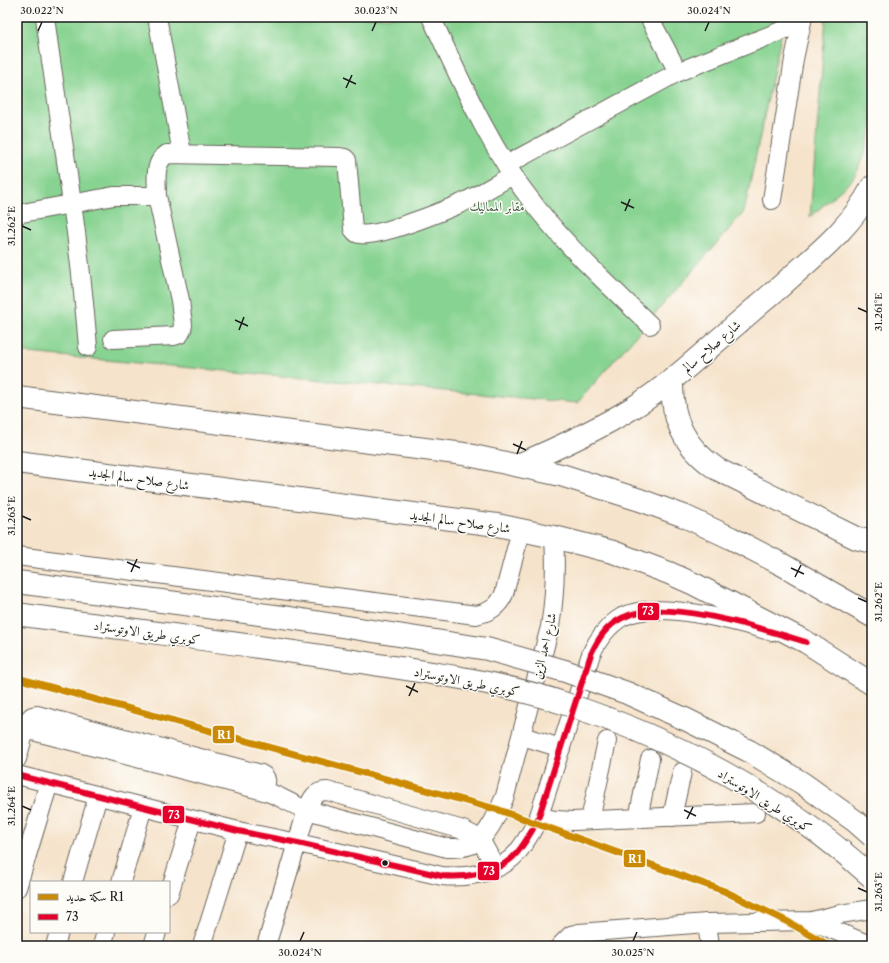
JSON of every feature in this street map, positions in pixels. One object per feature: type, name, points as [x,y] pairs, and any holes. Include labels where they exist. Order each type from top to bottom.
[{"type":"main road","name":"شارع صلاح سالم","points":[[518,465],[563,446],[601,427],[635,406],[672,380],[789,279],[844,227],[868,194],[872,186]]},
{"type":"main road","points":[[672,380],[673,409],[677,423],[690,446],[707,462],[717,469],[856,538],[872,542]]},
{"type":"main road","points":[[17,397],[464,454],[561,475],[602,487],[684,516],[732,538],[783,565],[872,616]]},
{"type":"main road","name":"شارع صلاح سالم الجديد","points":[[17,462],[489,524],[554,537],[613,552],[694,584],[806,642],[872,684]]},
{"type":"main road","points":[[17,582],[290,618],[464,645],[487,649],[566,670],[634,696],[687,720],[749,751],[802,783],[855,821],[872,836]]},
{"type":"main road","name":"كوبري طريق الاوتوستراد","points":[[17,614],[284,650],[428,673],[493,684],[561,702],[623,724],[678,748],[730,777],[787,811],[852,859],[872,877]]},
{"type":"street","points":[[45,17],[82,280],[88,346]]},
{"type":"street","points":[[157,17],[182,153]]},
{"type":"street","points":[[431,17],[479,117],[509,170],[546,220],[567,244],[650,325]]},
{"type":"street","points":[[649,17],[678,72]]},
{"type":"street","points":[[113,339],[174,336],[180,334],[182,330],[183,325],[180,300],[157,196],[156,176],[158,165],[161,158],[167,154],[182,153],[345,158],[347,160],[353,229],[356,233],[361,235],[374,234],[416,221],[462,202],[509,170],[678,72],[802,20]]},
{"type":"street","points":[[772,200],[794,59],[802,20]]},
{"type":"street","points":[[17,214],[114,196],[157,196]]},
{"type":"street","points":[[17,556],[476,615],[494,609],[500,603],[504,594],[521,530]]},
{"type":"street","name":"شارع احمد الزين","points":[[480,839],[496,816],[505,796],[551,621],[556,567],[554,537]]},
{"type":"street","points":[[17,775],[238,831],[298,843],[442,876],[456,878],[470,876],[496,868],[511,859],[522,847],[539,817],[593,649],[598,639],[609,627],[622,617],[638,612],[654,610],[684,612],[727,619],[806,642]]},
{"type":"street","points":[[17,758],[25,729],[264,791],[307,810]]},
{"type":"street","points":[[522,736],[561,748]]},
{"type":"street","points":[[590,820],[607,741]]},
{"type":"street","points":[[638,819],[650,759]]},
{"type":"street","points":[[672,817],[682,772]]},
{"type":"street","points":[[17,888],[49,783]]},
{"type":"street","points":[[266,946],[307,810],[313,796],[322,791],[327,791],[463,830],[480,839],[496,868]]},
{"type":"street","points":[[73,881],[98,796]]},
{"type":"street","points":[[121,881],[143,807]]},
{"type":"street","points":[[539,817],[560,821],[756,813]]},
{"type":"street","points":[[170,891],[192,820]]},
{"type":"street","points":[[202,946],[238,831]]},
{"type":"street","points":[[560,946],[571,936],[580,932],[707,923],[812,921],[840,914],[872,909]]},
{"type":"street","points":[[812,921],[872,946]]},
{"type":"street","points":[[707,923],[710,946]]},
{"type":"street","points":[[55,946],[59,933]]},
{"type":"street","points":[[102,946],[106,933]]},
{"type":"street","points":[[153,946],[157,933]]},
{"type":"green space","name":"مقابر المماليك","points":[[17,17],[785,17],[744,212],[577,403],[17,352]]},
{"type":"green space","points":[[826,17],[872,17],[872,127],[857,172],[851,181],[810,217]]},
{"type":"rail line","name":"R1","points":[[17,678],[499,810],[724,891],[788,922],[830,946]]},
{"type":"transit line","name":"73","points":[[17,775],[238,831],[298,843],[442,876],[479,874],[497,868],[512,858],[523,846],[537,822],[591,654],[603,633],[616,621],[640,612],[686,612],[739,623],[806,642]]}]
